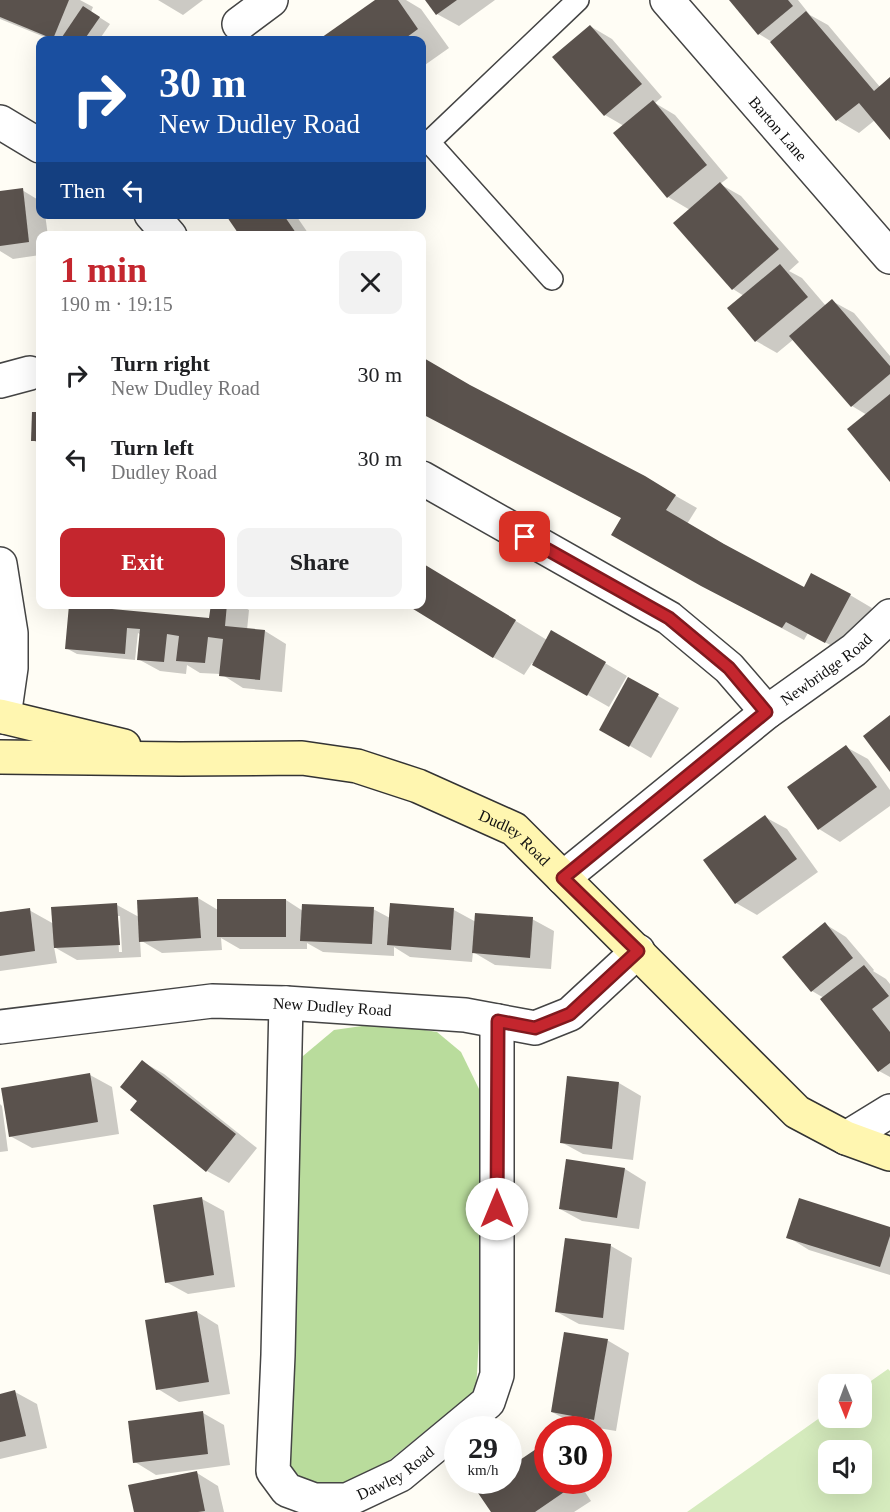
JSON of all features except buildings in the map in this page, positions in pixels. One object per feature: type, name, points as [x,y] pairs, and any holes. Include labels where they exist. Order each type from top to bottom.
[{"type":"main road","name":"Dudley Road","points":[[2,717],[180,759]]},
{"type":"main road","name":"Dudley Road","points":[[0,757],[302,758],[357,766],[418,786],[514,829],[797,1112],[846,1138],[890,1154]]},
{"type":"street","points":[[239,24],[271,0]]},
{"type":"street","name":"Barton Lane","points":[[667,0],[890,257]]},
{"type":"street","points":[[0,122],[36,144]]},
{"type":"street","points":[[155,219],[166,231]]},
{"type":"street","points":[[426,480],[669,618],[729,668],[766,712]]},
{"type":"street","points":[[0,564],[11,633],[11,668],[2,717]]},
{"type":"street","name":"Newbridge Road","points":[[563,878],[766,712],[854,650],[890,616]]},
{"type":"street","name":"New Dudley Road","points":[[0,1027],[212,1001],[286,1003],[465,1015],[535,1028],[570,1014],[638,951]]},
{"type":"street","name":"Dawley Road","points":[[286,1003],[273,1471],[287,1490],[314,1500],[347,1500],[400,1474],[488,1402],[497,1375],[498,1021]]},
{"type":"street","points":[[846,1138],[890,1111]]},
{"type":"lane","points":[[552,279],[429,142],[578,0]]},
{"type":"green space","points":[[383,1023],[437,1032],[461,1052],[480,1091],[479,1339],[476,1390],[370,1476],[336,1492],[294,1483],[288,1462],[297,1061],[334,1030]]},
{"type":"green space","points":[[888,1369],[890,1371],[890,1512],[687,1512],[818,1419],[818,1428],[872,1428],[872,1380]]},
{"type":"route","points":[[497,1209],[498,1021],[535,1028],[570,1014],[638,951],[563,878],[766,712],[729,668],[669,618],[525,537]]}]
